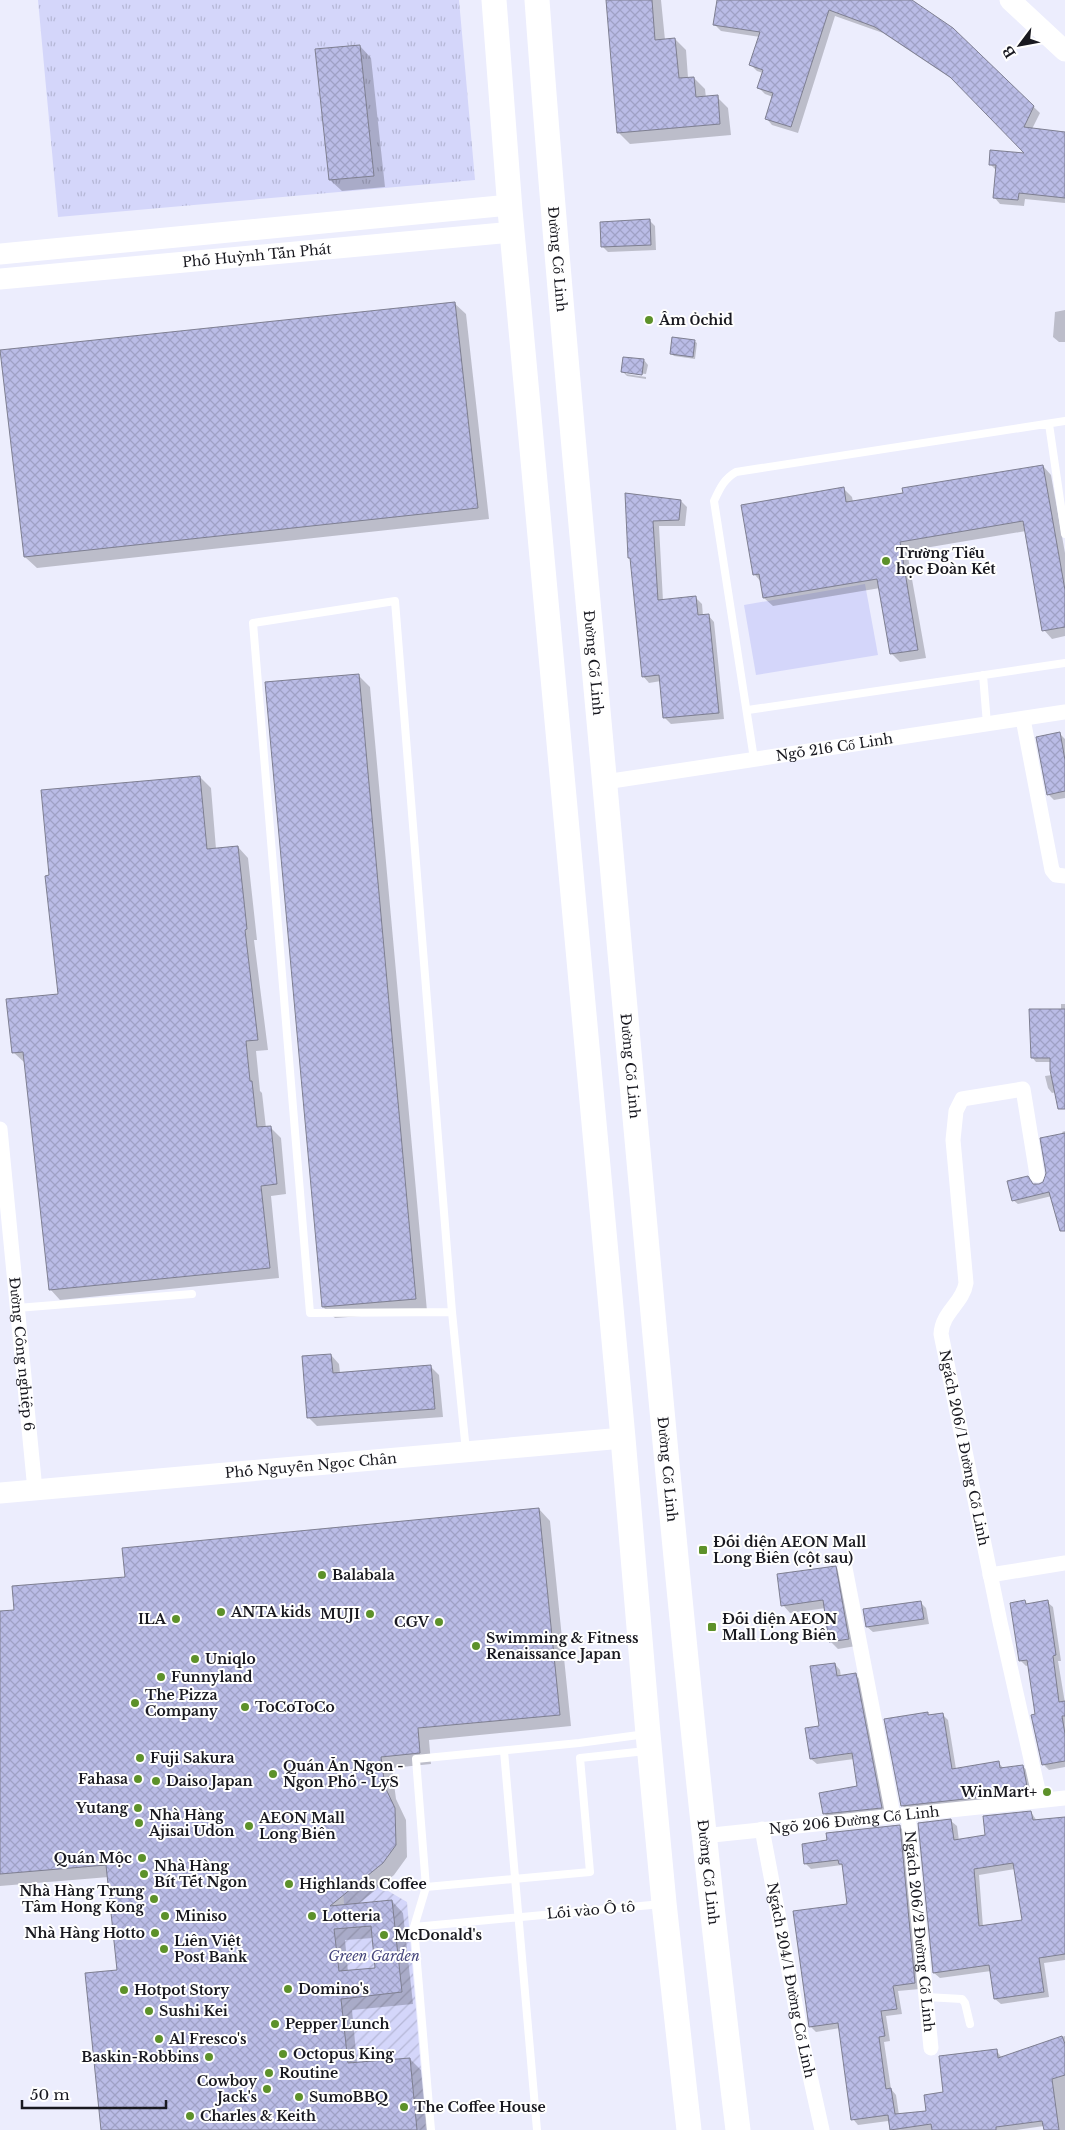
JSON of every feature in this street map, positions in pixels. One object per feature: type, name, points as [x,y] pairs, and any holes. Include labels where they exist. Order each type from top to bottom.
[{"type":"main road","points":[[494,0],[512,232],[623,1438],[649,1742],[664,1903],[689,2130]]},
{"type":"main road","name":"Đường Cổ Linh","points":[[536,0],[555,248],[664,1436],[703,1836],[738,2130]]},
{"type":"main road","points":[[683,2066],[705,2130]]},
{"type":"main road","points":[[727,2130],[731,2069]]},
{"type":"street","points":[[1010,0],[1065,51]]},
{"type":"street","name":"Phố Huỳnh Tấn Phát","points":[[0,254],[510,205]]},
{"type":"street","name":"Phố Huỳnh Tấn Phát","points":[[0,279],[512,232]]},
{"type":"street","name":"Ngõ 216 Cổ Linh","points":[[605,782],[1065,712]]},
{"type":"street","points":[[1023,719],[1052,870],[1056,875],[1065,876]]},
{"type":"street","name":"Ngách 206/1 Đường Cổ Linh","points":[[1037,1175],[1023,1089],[962,1099],[956,1111],[953,1140],[966,1283],[964,1292],[946,1316],[941,1334],[990,1575],[1040,1799]]},
{"type":"street","name":"Đường Công nghiệp 6","points":[[0,1129],[35,1490]]},
{"type":"street","name":"Phố Nguyễn Ngọc Chân","points":[[0,1493],[623,1438]]},
{"type":"street","points":[[990,1575],[1065,1564]]},
{"type":"street","points":[[845,1568],[893,1815]]},
{"type":"street","name":"Ngõ 206 Đường Cổ Linh","points":[[703,1836],[1040,1799],[1065,1798]]},
{"type":"street","name":"Ngách 206/2 Đường Cổ Linh","points":[[908,1814],[931,2048]]},
{"type":"street","name":"Ngách 204/1 Đường Cổ Linh","points":[[762,1830],[802,2040],[822,2130]]},
{"type":"lane","points":[[754,759],[748,710],[714,501],[727,477],[736,472],[1065,421]]},
{"type":"lane","points":[[1049,424],[1065,534]]},
{"type":"lane","points":[[452,1312],[310,1313],[253,623],[395,601],[452,1312],[466,1452]]},
{"type":"lane","points":[[748,710],[1065,663]]},
{"type":"lane","points":[[984,675],[987,724]]},
{"type":"lane","points":[[17,1308],[192,1294]]},
{"type":"lane","points":[[431,2130],[414,1927],[426,1887],[416,1759],[579,1743],[649,1742]]},
{"type":"lane","points":[[426,1887],[590,1872],[580,1758],[649,1742]]},
{"type":"lane","points":[[504,1751],[537,2130]]},
{"type":"lane","name":"Lối vào Ô tô","points":[[414,1927],[664,1903]]},
{"type":"lane","points":[[926,1997],[962,1999],[965,2003],[970,2024]]},
{"type":"green space","points":[[38,0],[459,0],[475,180],[58,217]]},
{"type":"green space","points":[[865,584],[878,655],[756,675],[744,605]]},
{"type":"green space","name":"Green Garden","points":[[378,1885],[407,1902],[426,2130],[372,2130],[352,2106],[334,1929],[346,1928],[343,1891]]},
{"type":"building","points":[[606,0],[652,0],[655,40],[675,38],[679,78],[694,77],[696,97],[718,95],[720,124],[617,133]]},
{"type":"building","points":[[717,0],[912,0],[953,28],[1034,106],[1024,127],[1065,132],[1065,198],[1019,193],[1018,200],[993,198],[996,165],[989,165],[990,150],[1024,153],[950,77],[875,27],[829,10],[791,127],[765,119],[773,93],[757,88],[763,70],[749,65],[760,32],[713,25]]},
{"type":"building","points":[[360,45],[374,176],[329,180],[315,49]]},
{"type":"building","points":[[650,219],[651,245],[601,247],[600,222]]},
{"type":"building","points":[[455,302],[478,508],[24,557],[0,350]]},
{"type":"building","points":[[672,337],[695,340],[693,357],[670,354]]},
{"type":"building","points":[[623,357],[644,359],[642,375],[621,372]]},
{"type":"building","points":[[1043,465],[1065,590],[1065,627],[1042,631],[1023,521],[900,542],[918,650],[890,654],[877,579],[763,598],[759,574],[753,575],[741,505],[844,487],[846,502],[903,493],[902,488]]},
{"type":"building","points":[[625,493],[681,500],[679,520],[653,521],[658,600],[696,596],[698,615],[709,614],[719,713],[663,718],[659,675],[642,677],[630,558],[628,558]]},
{"type":"building","points":[[359,674],[416,1299],[322,1307],[265,682]]},
{"type":"building","points":[[1060,732],[1065,760],[1065,791],[1047,795],[1036,737]]},
{"type":"building","points":[[200,776],[207,849],[238,846],[247,929],[245,930],[258,1040],[246,1041],[250,1081],[252,1081],[257,1127],[271,1126],[277,1184],[261,1186],[270,1268],[49,1290],[23,1052],[12,1053],[6,999],[58,994],[45,876],[49,875],[41,790]]},
{"type":"building","points":[[1029,1009],[1065,1009],[1065,1109],[1058,1109],[1050,1070],[1050,1058],[1031,1058]]},
{"type":"building","points":[[1065,1133],[1065,1231],[1060,1231],[1049,1192],[1012,1201],[1007,1181],[1028,1176],[1033,1184],[1043,1182],[1046,1173],[1040,1138]]},
{"type":"building","points":[[331,1354],[333,1373],[431,1365],[435,1409],[307,1418],[302,1356]]},
{"type":"building","name":"AEON Mall Long Biên","points":[[539,1508],[560,1715],[418,1728],[420,1753],[381,1757],[385,1787],[395,1808],[396,1845],[383,1863],[330,1906],[392,1900],[402,1992],[341,1999],[348,2063],[410,2058],[417,2130],[101,2130],[85,1973],[117,1970],[106,1865],[0,1874],[0,1611],[14,1610],[12,1586],[125,1577],[122,1548]],"holes":[[[371,1926],[375,1968],[339,1971],[334,1929]]]},
{"type":"building","points":[[836,1566],[849,1639],[829,1642],[823,1600],[781,1606],[777,1574]]},
{"type":"building","points":[[1025,1600],[1026,1604],[1048,1600],[1056,1655],[1053,1656],[1059,1702],[1065,1701],[1065,1716],[1062,1716],[1065,1734],[1065,1761],[1042,1765],[1031,1715],[1035,1714],[1027,1660],[1019,1661],[1010,1603]]},
{"type":"building","points":[[921,1601],[924,1619],[866,1627],[863,1609]]},
{"type":"building","points":[[835,1663],[837,1676],[856,1673],[882,1808],[823,1814],[819,1793],[857,1786],[852,1753],[810,1759],[805,1728],[819,1726],[810,1666]]},
{"type":"building","points":[[928,1712],[928,1715],[943,1713],[952,1769],[999,1761],[1000,1768],[1023,1765],[1028,1792],[901,1806],[884,1719]]},
{"type":"building","points":[[1031,1811],[1033,1820],[1065,1817],[1065,1954],[1039,1958],[1044,1992],[994,1999],[989,1965],[933,1973],[918,1823],[951,1819],[954,1840],[985,1835],[983,1816]],"holes":[[[1013,1863],[1022,1920],[979,1926],[974,1869]]]},
{"type":"building","points":[[900,1825],[915,1983],[893,1986],[897,2009],[881,2011],[885,2036],[879,2037],[886,2089],[891,2088],[895,2114],[926,2111],[924,2095],[943,2092],[939,2056],[997,2049],[998,2058],[1062,2036],[1065,2044],[1065,2075],[1052,2079],[1059,2130],[1044,2130],[1042,2121],[996,2127],[996,2130],[932,2130],[931,2124],[890,2130],[888,2115],[851,2120],[838,2023],[809,2027],[793,1911],[847,1904],[842,1864],[839,1864],[838,1860],[804,1864],[802,1844],[827,1840],[826,1833]]},
{"type":"place","name":"Âm Ỏchid","points":[[649,320]]},
{"type":"place","name":"Trường Tiểu học Đoàn Kết","points":[[886,561]]},
{"type":"place","name":"Đối diện AEON Mall Long Biên (cột sau)","points":[[703,1550]]},
{"type":"place","name":"Balabala","points":[[322,1575]]},
{"type":"place","name":"ANTA kids","points":[[221,1612]]},
{"type":"place","name":"MUJI","points":[[370,1614]]},
{"type":"place","name":"ILA","points":[[176,1619]]},
{"type":"place","name":"CGV","points":[[439,1622]]},
{"type":"place","name":"Đối diện AEON Mall Long Biên","points":[[712,1627]]},
{"type":"place","name":"Swimming & Fitness Renaissance Japan","points":[[476,1646]]},
{"type":"place","name":"Uniqlo","points":[[195,1659]]},
{"type":"place","name":"Funnyland","points":[[161,1677]]},
{"type":"place","name":"The Pizza Company","points":[[135,1703]]},
{"type":"place","name":"ToCoToCo","points":[[245,1707]]},
{"type":"place","name":"Fuji Sakura","points":[[140,1758]]},
{"type":"place","name":"Quán Ăn Ngon - Ngon Phố - LyS","points":[[273,1774]]},
{"type":"place","name":"Fahasa","points":[[138,1779]]},
{"type":"place","name":"Daiso Japan","points":[[156,1781]]},
{"type":"place","name":"WinMart+","points":[[1047,1792]]},
{"type":"place","name":"Yutang","points":[[138,1808]]},
{"type":"place","name":"Nhà Hàng Ajisai Udon","points":[[139,1823]]},
{"type":"place","name":"AEON Mall Long Biên","points":[[249,1826]]},
{"type":"place","name":"Quán Mộc","points":[[142,1858]]},
{"type":"place","name":"Nhà Hàng Bít Tết Ngon","points":[[144,1874]]},
{"type":"place","name":"Highlands Coffee","points":[[289,1884]]},
{"type":"place","name":"Nhà Hàng Trung Tâm Hong Kong","points":[[154,1899]]},
{"type":"place","name":"Miniso","points":[[165,1916]]},
{"type":"place","name":"Lotteria","points":[[312,1916]]},
{"type":"place","name":"Nhà Hàng Hotto","points":[[155,1933]]},
{"type":"place","name":"McDonald's","points":[[384,1935]]},
{"type":"place","name":"Liên Việt Post Bank","points":[[164,1949]]},
{"type":"place","name":"Domino's","points":[[288,1989]]},
{"type":"place","name":"Hotpot Story","points":[[124,1990]]},
{"type":"place","name":"Sushi Kei","points":[[149,2011]]},
{"type":"place","name":"Pepper Lunch","points":[[275,2024]]},
{"type":"place","name":"Al Fresco's","points":[[159,2039]]},
{"type":"place","name":"Octopus King","points":[[283,2054]]},
{"type":"place","name":"Baskin-Robbins","points":[[209,2057]]},
{"type":"place","name":"Routine","points":[[269,2073]]},
{"type":"place","name":"Cowboy Jack's","points":[[267,2089]]},
{"type":"place","name":"SumoBBQ","points":[[299,2097]]},
{"type":"place","name":"The Coffee House","points":[[404,2107]]},
{"type":"place","name":"Charles & Keith","points":[[190,2116]]}]
